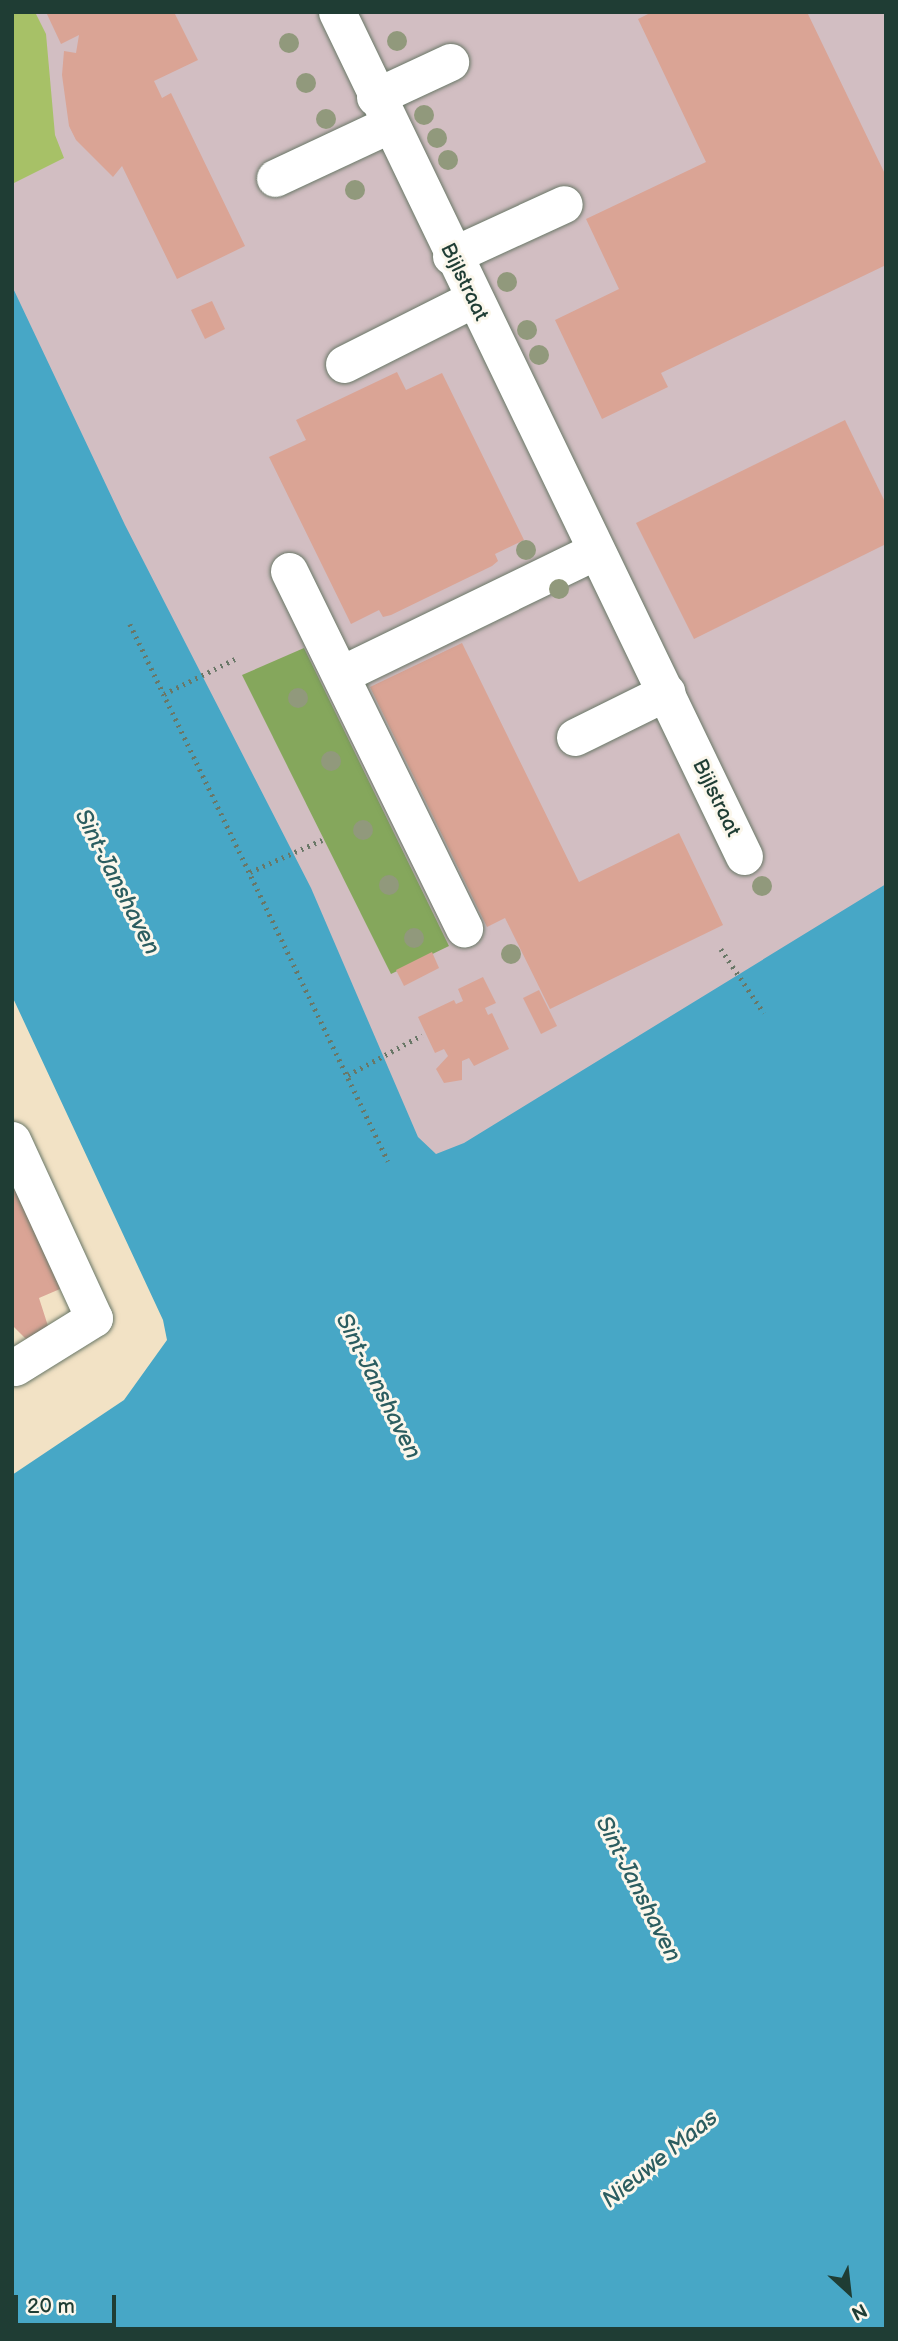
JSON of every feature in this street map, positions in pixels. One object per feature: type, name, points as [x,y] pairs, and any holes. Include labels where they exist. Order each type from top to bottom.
[{"type":"street","name":"Bijlstraat","points":[[337,12],[451,256],[744,856]]},
{"type":"street","points":[[275,178],[382,111],[450,62]]},
{"type":"street","points":[[451,256],[564,204]]},
{"type":"street","points":[[344,364],[472,299]]},
{"type":"street","points":[[342,674],[595,551]]},
{"type":"street","points":[[289,571],[342,674],[464,929]]},
{"type":"street","points":[[575,737],[666,692]]},
{"type":"street","points":[[12,1140],[94,1318],[15,1367]]},
{"type":"path","points":[[130,624],[388,1161]]},
{"type":"path","points":[[164,694],[235,659]]},
{"type":"path","points":[[250,872],[321,840]]},
{"type":"path","points":[[721,949],[764,1013]]},
{"type":"path","points":[[348,1075],[422,1035]]},
{"type":"shaded area","points":[[12,12],[886,12],[886,943],[373,1278],[12,438]]},
{"type":"green space","points":[[12,12],[35,12],[46,34],[55,135],[64,158],[12,184]]},
{"type":"green space","points":[[304,648],[449,946],[391,974],[242,675]]},
{"type":"water","points":[[12,286],[125,525],[311,888],[418,1137],[436,1154],[464,1143],[886,884],[886,2329],[12,2329],[12,1475],[124,1400],[167,1340],[163,1320],[12,996]]},
{"type":"building","points":[[46,12],[174,12],[198,60],[154,81],[162,98],[171,93],[245,246],[177,279],[122,166],[113,177],[76,140],[69,126],[62,75],[64,51],[76,53],[79,35],[61,44]]},
{"type":"building","points":[[652,12],[807,12],[886,176],[886,265],[661,373],[668,387],[602,419],[555,320],[619,289],[586,219],[706,162],[638,19]]},
{"type":"building","points":[[212,301],[225,329],[205,339],[191,310]]},
{"type":"building","points":[[397,372],[406,390],[442,373],[524,540],[495,554],[498,561],[492,566],[391,615],[383,617],[379,610],[351,624],[269,457],[306,440],[296,420]]},
{"type":"building","points":[[845,420],[886,504],[886,544],[694,639],[636,523]]},
{"type":"building","points":[[462,643],[579,882],[679,833],[723,925],[550,1009],[505,918],[487,927],[370,687]]},
{"type":"building","points":[[432,952],[439,968],[404,986],[396,970]]},
{"type":"building","points":[[483,977],[496,1003],[485,1008],[488,1015],[492,1013],[509,1049],[474,1066],[469,1058],[462,1061],[462,1080],[444,1083],[436,1069],[448,1056],[444,1049],[435,1053],[418,1017],[454,1000],[456,1004],[463,1001],[458,989]]},
{"type":"building","points":[[539,990],[557,1026],[541,1034],[523,998]]},
{"type":"building","points":[[12,1171],[67,1286],[39,1298],[48,1326],[26,1339],[12,1325]]},
{"type":"water label","name":"Sint-Janshaven","points":[[117,882]]},
{"type":"water label","name":"Sint-Janshaven","points":[[378,1386]]},
{"type":"water label","name":"Sint-Janshaven","points":[[638,1889]]},
{"type":"water label","name":"Nieuwe Maas","points":[[660,2159]]}]
